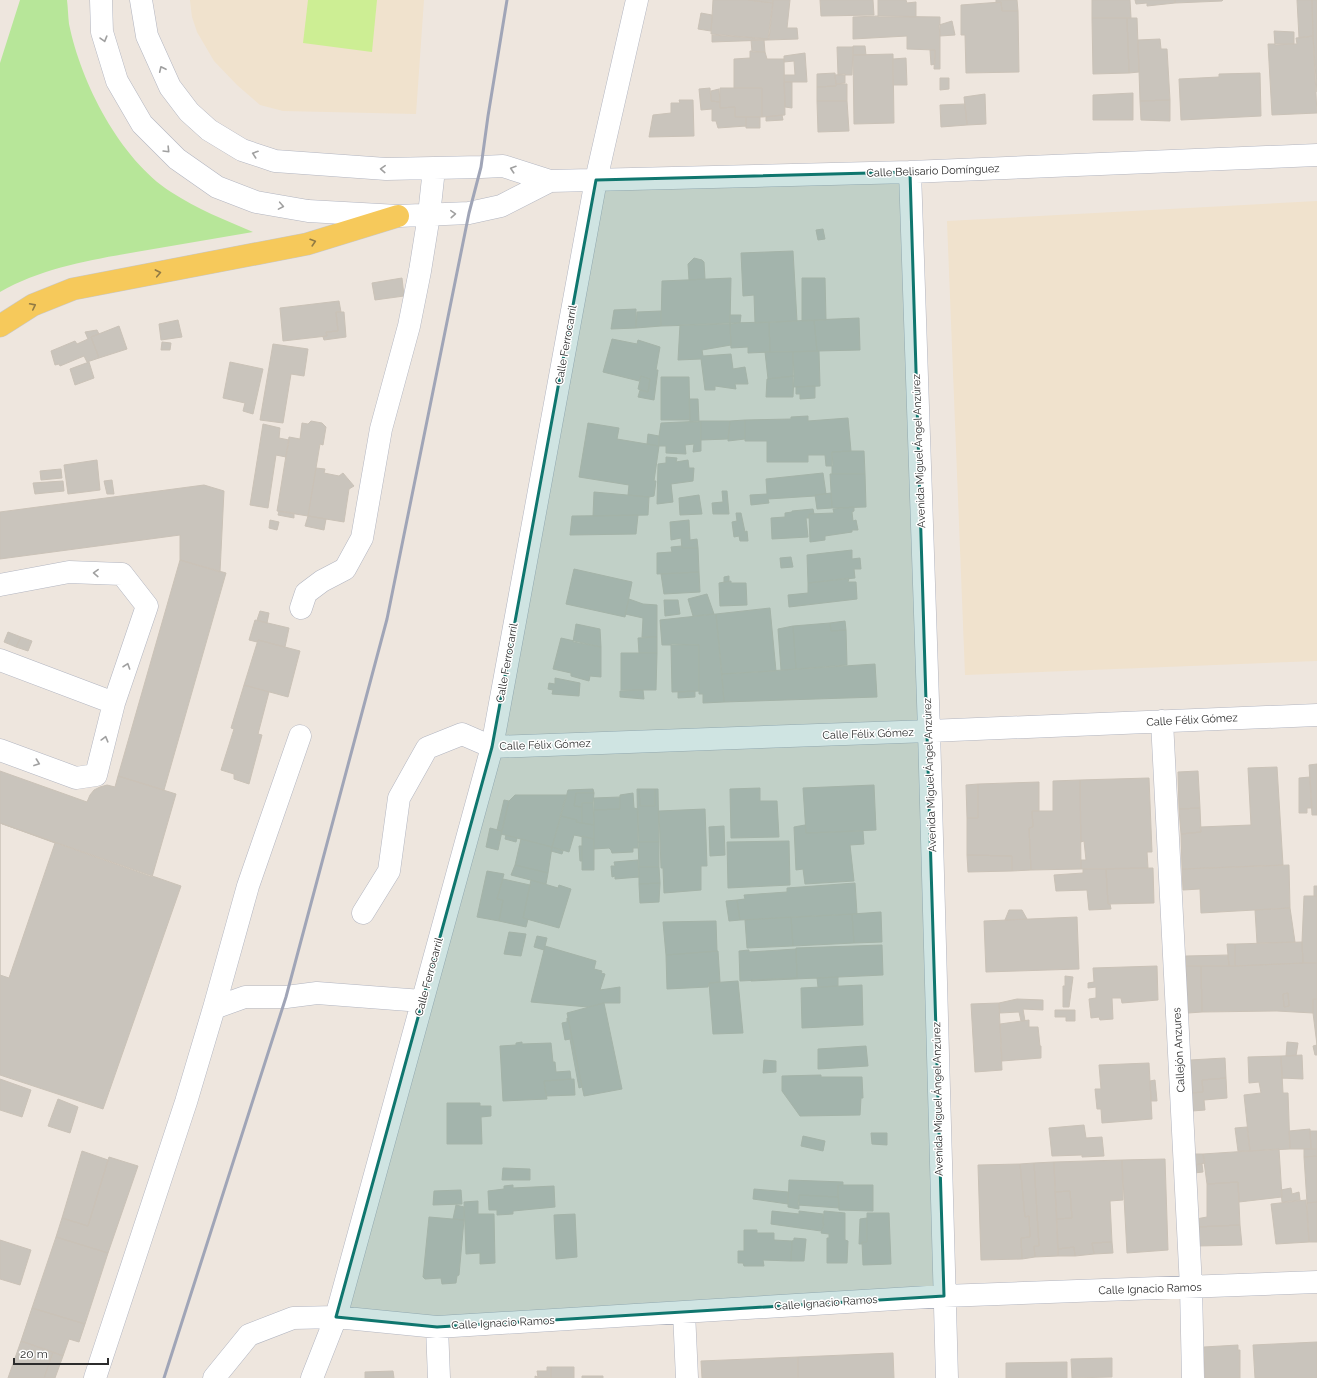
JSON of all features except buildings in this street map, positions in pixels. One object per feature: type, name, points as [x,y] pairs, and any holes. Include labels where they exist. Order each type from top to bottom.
[{"type":"main road","points":[[0,326],[33,305],[73,289],[307,244],[398,216]]},
{"type":"street","points":[[101,0],[102,32],[116,82],[142,124],[177,159],[217,187],[256,202],[308,211],[398,216],[469,213],[501,206],[550,181]]},
{"type":"street","points":[[141,0],[147,36],[170,87],[189,112],[209,130],[242,150],[275,161],[386,169],[434,169],[503,166],[550,181]]},
{"type":"street","name":"Calle Ferrocarril","points":[[312,1378],[336,1317],[492,747],[596,180],[637,0]]},
{"type":"street","name":"Calle Belisario Domínguez","points":[[550,181],[910,172],[1317,155]]},
{"type":"street","points":[[301,608],[306,593],[322,581],[345,569],[362,538],[381,429],[409,326],[420,271],[429,215],[434,169]]},
{"type":"street","name":"Avenida Miguel Ángel Anzúrez","points":[[910,172],[929,731],[947,1378]]},
{"type":"street","points":[[0,585],[69,572],[122,574],[147,606],[114,703],[96,775],[76,778],[0,750]]},
{"type":"street","points":[[0,660],[114,703]]},
{"type":"street","name":"Calle Félix Gómez","points":[[492,747],[929,731],[1317,714]]},
{"type":"street","name":"Callejón Anzures","points":[[1162,721],[1191,1288],[1193,1378]]},
{"type":"street","points":[[363,913],[389,871],[399,798],[427,748],[462,734],[492,747]]},
{"type":"street","points":[[95,1378],[186,1102],[248,886],[300,736]]},
{"type":"street","points":[[214,1008],[244,997],[286,997],[317,993],[422,1001]]},
{"type":"street","name":"Calle Ignacio Ramos","points":[[214,1378],[249,1335],[293,1318],[336,1317],[437,1327],[944,1296],[1191,1288],[1317,1282]]},
{"type":"street","points":[[684,1312],[687,1378]]},
{"type":"street","points":[[437,1327],[439,1378]]},
{"type":"highlighted area","points":[[910,172],[944,1296],[437,1327],[336,1317],[492,747],[596,180]]},
{"type":"shaded area","points":[[190,0],[424,0],[416,114],[283,111],[260,105],[237,85],[214,61],[197,32],[192,17]]},
{"type":"shaded area","points":[[1317,201],[1317,661],[965,675],[947,221]]},
{"type":"green space","points":[[20,0],[67,0],[69,24],[75,47],[93,94],[105,118],[119,140],[135,160],[152,178],[171,192],[211,214],[253,232],[119,255],[66,266],[32,277],[0,292],[0,63]]},
{"type":"green space","points":[[308,0],[377,0],[372,52],[303,43]]},
{"type":"railway","points":[[164,1378],[286,997],[387,619],[469,213],[481,167],[507,0]]}]
